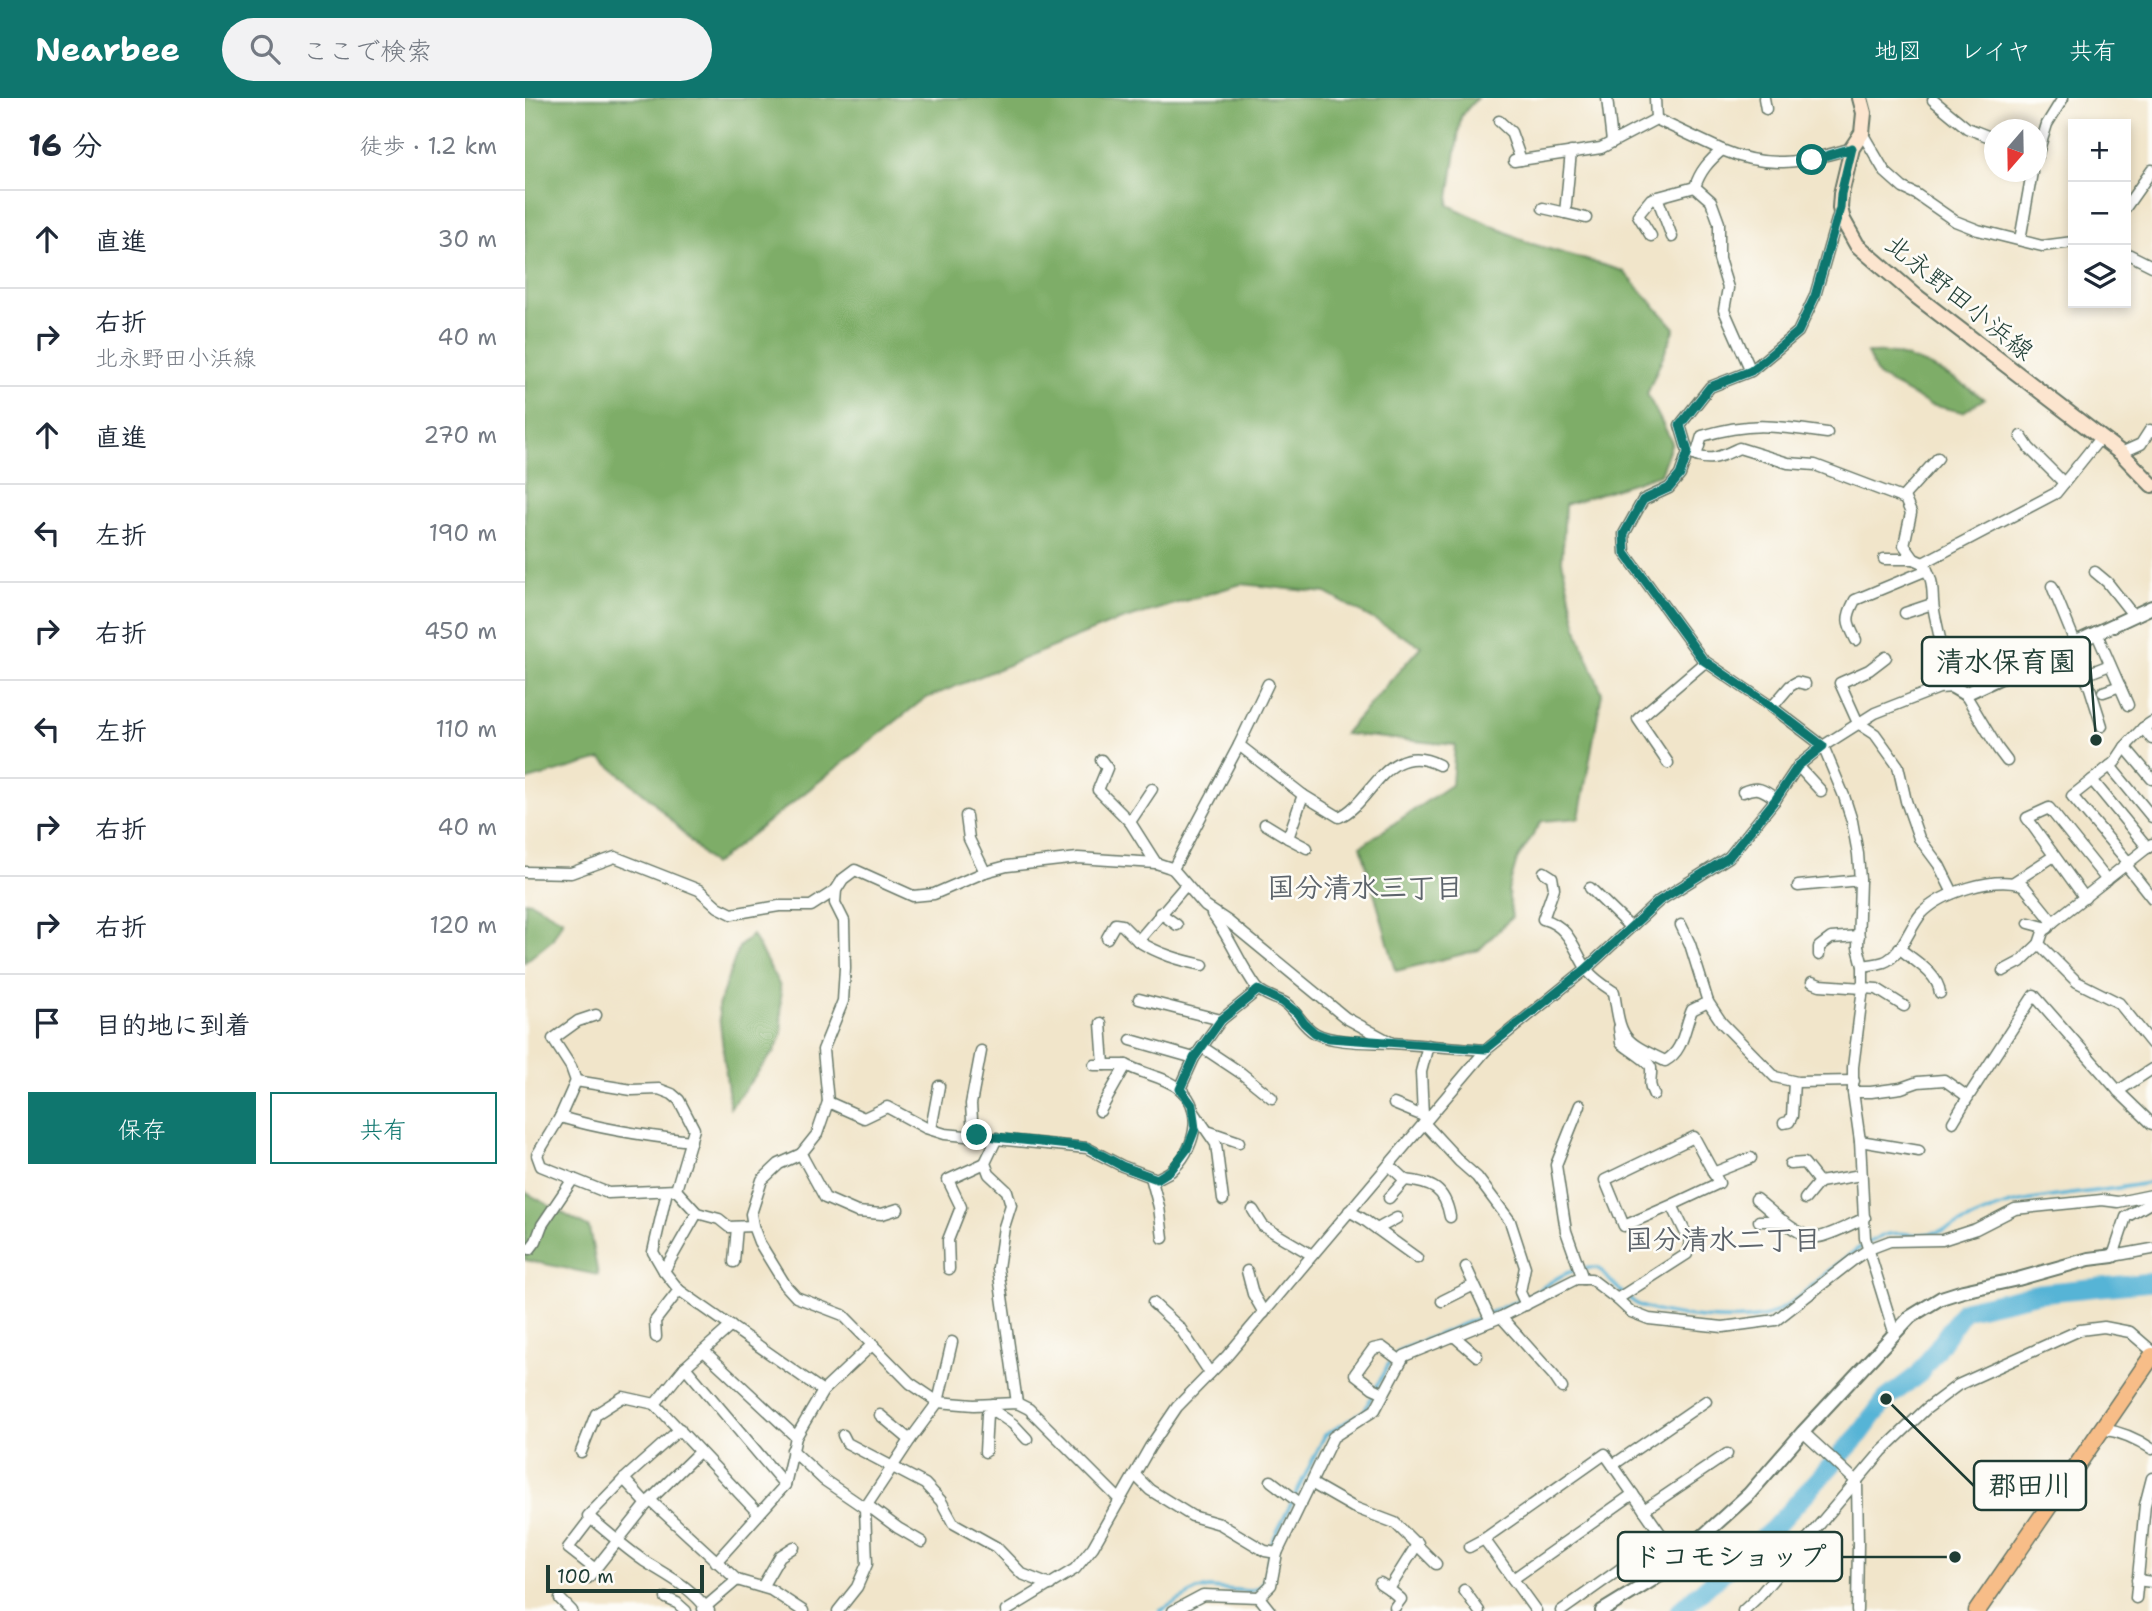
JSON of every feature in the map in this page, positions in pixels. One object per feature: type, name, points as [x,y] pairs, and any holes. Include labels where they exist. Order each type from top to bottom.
[{"type":"main road","points":[[1840,208],[1852,148],[1862,133],[1864,113],[1860,98]]},
{"type":"main road","name":"北永野田小浜線","points":[[1840,208],[1846,226],[1866,254],[2059,408],[2121,453],[2152,485]]},
{"type":"main road","points":[[1977,1611],[2152,1356]]},
{"type":"street","points":[[1607,98],[1612,142]]},
{"type":"street","points":[[1655,98],[1656,119]]},
{"type":"street","points":[[1764,98],[1766,109]]},
{"type":"street","points":[[2047,124],[2063,98]]},
{"type":"street","points":[[1933,100],[1967,128],[1984,135]]},
{"type":"street","points":[[1499,121],[1511,132],[1518,160],[1601,148],[1656,119]]},
{"type":"street","points":[[1656,119],[1722,150],[1756,162],[1812,160],[1852,148]]},
{"type":"street","points":[[1862,133],[1885,172],[1903,188],[1955,221],[1977,230],[2042,246],[2068,243]]},
{"type":"street","points":[[1695,187],[1698,176],[1722,150]]},
{"type":"street","points":[[1565,213],[1571,152]]},
{"type":"street","points":[[2131,200],[2152,170]]},
{"type":"street","points":[[2020,240],[2030,182]]},
{"type":"street","points":[[1651,236],[1638,215],[1651,199],[1695,187]]},
{"type":"street","points":[[1695,187],[1711,201],[1719,223],[1719,259],[1728,288],[1724,310],[1751,371]]},
{"type":"street","points":[[1657,197],[1672,237]]},
{"type":"street","points":[[1543,208],[1586,218]]},
{"type":"street","points":[[1692,454],[1680,425],[1692,407],[1710,387],[1751,371],[1798,332],[1815,296],[1840,208]]},
{"type":"street","points":[[2131,256],[2152,266]]},
{"type":"street","points":[[1827,433],[1769,424],[1732,426],[1702,436],[1680,475],[1669,488],[1643,500],[1624,534],[1625,553],[1705,662],[1772,707],[1823,746],[1852,821],[1859,854],[1858,947],[1863,966],[1863,988],[1853,1068],[1865,1238],[1894,1332]]},
{"type":"street","points":[[2121,453],[2141,444],[2150,430],[2152,432]]},
{"type":"street","points":[[2021,436],[2064,484]]},
{"type":"street","points":[[1856,640],[1847,622],[1848,612],[1855,600],[2046,499],[2064,484],[2101,437]]},
{"type":"street","points":[[1692,454],[1717,459],[1739,448],[1788,463],[1815,465],[1905,499],[1910,513],[1904,545],[1933,583],[1932,604],[1953,687]]},
{"type":"street","points":[[1902,498],[1938,458]]},
{"type":"street","points":[[1884,559],[1921,564]]},
{"type":"street","points":[[2095,572],[2107,582],[2133,615]]},
{"type":"street","points":[[2052,586],[2102,726]]},
{"type":"street","points":[[1905,613],[1932,604]]},
{"type":"street","points":[[1965,694],[2152,607]]},
{"type":"street","points":[[2096,632],[2129,705]]},
{"type":"street","points":[[1886,657],[1869,670],[1840,683],[1858,723],[1875,734],[1898,766],[1906,801],[1919,838],[1939,866],[1952,893]]},
{"type":"street","points":[[1668,763],[1638,719],[1705,662]]},
{"type":"street","points":[[2084,675],[2111,665]]},
{"type":"street","points":[[1772,707],[1790,686],[1797,682],[1805,684]]},
{"type":"street","points":[[1173,869],[1268,684]]},
{"type":"street","points":[[2103,692],[2120,686]]},
{"type":"street","points":[[1006,1611],[1075,1569],[1093,1547],[1177,1407],[1264,1312],[1486,1049],[1586,969],[1659,901],[1729,857],[1776,799],[1798,766],[1823,746],[1875,713],[1939,688],[1953,687],[1965,694],[2007,761]]},
{"type":"street","points":[[2152,739],[2148,725],[2110,766],[2072,796],[2152,898]]},
{"type":"street","points":[[1239,745],[1303,795],[1339,817],[1349,813],[1383,772],[1409,760],[1430,761],[1439,765]]},
{"type":"street","points":[[2126,747],[2152,779]]},
{"type":"street","points":[[1101,760],[1107,768],[1098,790],[1130,822],[1156,863]]},
{"type":"street","points":[[1798,766],[1821,791]]},
{"type":"street","points":[[2110,766],[2152,817]]},
{"type":"street","points":[[2003,971],[2020,962],[2039,944],[2050,925],[2150,846],[2092,780]]},
{"type":"street","points":[[1743,792],[1761,788],[1776,799]]},
{"type":"street","points":[[1130,822],[1152,789]]},
{"type":"street","points":[[1288,838],[1303,795]]},
{"type":"street","points":[[2085,898],[2027,818],[2049,808],[2107,880]]},
{"type":"street","points":[[966,816],[969,839],[985,872]]},
{"type":"street","points":[[1265,824],[1307,848]]},
{"type":"street","points":[[2014,883],[2054,856]]},
{"type":"street","points":[[525,872],[571,873],[615,857],[699,890],[718,907],[732,914],[779,906],[811,906],[836,890],[843,879],[855,870],[913,896],[934,894],[985,872],[1007,866],[1078,858],[1156,863],[1173,869],[1226,932],[1258,990],[1283,1002],[1315,1033],[1329,1038],[1486,1049]]},
{"type":"street","points":[[1544,872],[1552,877],[1554,888],[1543,919],[1563,929],[1574,943],[1586,969],[1614,992],[1621,1043],[1648,1062],[1651,1067],[1649,1083],[1654,1095]]},
{"type":"street","points":[[1798,886],[1860,880]]},
{"type":"street","points":[[1863,966],[1886,961],[1899,948],[1921,915],[1952,893],[1999,881],[2023,885],[2050,925]]},
{"type":"street","points":[[1137,941],[1185,885]]},
{"type":"street","points":[[1590,888],[1630,927]]},
{"type":"street","points":[[836,890],[835,903],[844,921],[845,968],[843,1002],[823,1050],[828,1102],[817,1134],[801,1154],[779,1164],[762,1180],[751,1214],[759,1242],[786,1286],[796,1297],[843,1315],[910,1383],[938,1402],[993,1408],[1017,1404],[1029,1409],[1119,1500]]},
{"type":"street","points":[[1205,906],[1229,922],[1346,1018],[1392,1043]]},
{"type":"street","points":[[1160,913],[1177,925]]},
{"type":"street","points":[[2029,923],[2050,925]]},
{"type":"street","points":[[1107,938],[1115,924],[1122,925],[1137,941],[1154,951],[1203,965]]},
{"type":"street","points":[[1681,925],[1690,944],[1708,1002],[1722,1023],[1775,1077],[1794,1082],[1838,1083],[1871,1092],[1901,1088],[1918,1082],[1944,1080],[1968,1097]]},
{"type":"street","points":[[1819,956],[1819,947],[1831,937],[1859,936]]},
{"type":"street","points":[[2039,944],[2077,982],[2119,1003],[2152,1044]]},
{"type":"street","points":[[1899,948],[1934,977],[1940,993]]},
{"type":"street","points":[[1812,982],[1820,985],[1877,989],[1904,1006]]},
{"type":"street","points":[[1180,1089],[1194,1058],[1221,1020],[1258,990]]},
{"type":"street","points":[[1953,1122],[2034,995],[2118,1091],[2152,1124]]},
{"type":"street","points":[[1139,999],[1221,1020]]},
{"type":"street","points":[[1619,1028],[1633,1045],[1665,1061],[1675,1056],[1679,1050],[1692,1010],[1708,1002]]},
{"type":"street","points":[[596,1015],[578,1021],[553,1039],[571,1067],[576,1081],[560,1117],[537,1156],[541,1166],[608,1194],[672,1190],[697,1213],[719,1219],[729,1227],[753,1226]]},
{"type":"street","points":[[828,1102],[864,1118],[887,1107],[945,1134],[1087,1147],[1122,1166],[1157,1179],[1171,1170],[1187,1149],[1195,1129],[1192,1105],[1180,1089],[1126,1065],[1099,1065],[1107,1038],[1101,1023]]},
{"type":"street","points":[[1131,1040],[1194,1058]]},
{"type":"street","points":[[1425,1119],[1421,1072],[1428,1045]]},
{"type":"street","points":[[1202,1047],[1272,1098]]},
{"type":"street","points":[[973,1135],[971,1104],[981,1051]]},
{"type":"street","points":[[1100,1111],[1126,1065]]},
{"type":"street","points":[[2118,1091],[2152,1069]]},
{"type":"street","points":[[576,1081],[632,1090],[659,1089],[679,1100],[694,1129],[653,1252],[679,1290],[823,1391]]},
{"type":"street","points":[[1784,1123],[1789,1122],[1792,1116],[1794,1082]]},
{"type":"street","points":[[931,1129],[939,1086]]},
{"type":"street","points":[[1394,1104],[1425,1119],[1460,1162],[1477,1177],[1510,1221],[1525,1267],[1520,1292],[1525,1304]]},
{"type":"street","points":[[1580,1105],[1556,1165],[1566,1231],[1583,1277]]},
{"type":"street","points":[[1194,1112],[1216,1144],[1223,1200]]},
{"type":"street","points":[[560,1117],[596,1128],[634,1135],[691,1141]]},
{"type":"street","points":[[1209,1132],[1239,1142]]},
{"type":"street","points":[[1694,1137],[1719,1184],[1672,1205],[1624,1226],[1605,1180],[1694,1137]]},
{"type":"street","points":[[949,1269],[948,1240],[961,1208],[948,1180],[985,1163],[997,1138]]},
{"type":"street","points":[[1860,1141],[1919,1151]]},
{"type":"street","points":[[801,1154],[825,1198],[857,1212],[882,1214],[898,1209]]},
{"type":"street","points":[[1713,1173],[1751,1158]]},
{"type":"street","points":[[985,1163],[989,1174],[1007,1191],[1011,1205],[1004,1227],[998,1268],[1017,1404]]},
{"type":"street","points":[[1790,1164],[1804,1163],[1819,1182]]},
{"type":"street","points":[[1389,1165],[1405,1180],[1428,1183],[1440,1192],[1448,1204],[1450,1217]]},
{"type":"street","points":[[1805,1199],[1819,1182],[1861,1175]]},
{"type":"street","points":[[1151,1177],[1163,1238]]},
{"type":"street","points":[[530,1249],[573,1179]]},
{"type":"street","points":[[1389,1198],[1405,1180]]},
{"type":"street","points":[[1173,1611],[1203,1595],[1259,1597],[1271,1584],[1271,1552],[1311,1483],[1333,1437],[1375,1410],[1380,1391],[1404,1356],[1494,1320],[1576,1279],[1591,1279],[1623,1295],[1630,1312],[1649,1319],[1723,1326],[1776,1320],[1869,1249],[1890,1241],[1942,1240],[1976,1229],[2015,1209],[2102,1200],[2118,1202],[2152,1195]]},
{"type":"street","points":[[1756,1199],[1805,1235],[1818,1237],[1865,1218]]},
{"type":"street","points":[[2113,1256],[2126,1217],[2152,1202]]},
{"type":"street","points":[[1623,1295],[1687,1254],[1690,1242],[1672,1205]]},
{"type":"street","points":[[1252,1210],[1259,1228],[1312,1255]]},
{"type":"street","points":[[1349,1211],[1417,1258]]},
{"type":"street","points":[[664,1271],[697,1213]]},
{"type":"street","points":[[1377,1228],[1397,1219]]},
{"type":"street","points":[[1759,1221],[1784,1222]]},
{"type":"street","points":[[734,1262],[737,1227]]},
{"type":"street","points":[[1602,1611],[1659,1576],[1749,1494],[1910,1317],[1941,1298],[2089,1259],[2152,1249]]},
{"type":"street","points":[[1467,1267],[1485,1307],[1494,1320],[1554,1376],[1562,1388]]},
{"type":"street","points":[[1248,1271],[1253,1294],[1264,1312]]},
{"type":"street","points":[[1442,1301],[1475,1285]]},
{"type":"street","points":[[656,1337],[655,1321],[679,1290]]},
{"type":"street","points":[[1153,1303],[1180,1328],[1210,1373]]},
{"type":"street","points":[[655,1404],[685,1367],[705,1352],[731,1326]]},
{"type":"street","points":[[1743,1611],[1758,1598],[1882,1451],[1926,1409],[1958,1385],[2080,1330],[2104,1326],[2130,1332],[2152,1351]]},
{"type":"street","points":[[1455,1337],[1477,1356]]},
{"type":"street","points":[[838,1611],[857,1587],[867,1564],[866,1507],[909,1440],[938,1402],[952,1342]]},
{"type":"street","points":[[716,1562],[785,1485],[796,1437],[823,1391],[873,1344]]},
{"type":"street","points":[[1380,1391],[1355,1374],[1373,1349],[1382,1347],[1401,1361]]},
{"type":"street","points":[[705,1352],[796,1437]]},
{"type":"street","points":[[685,1367],[785,1485]]},
{"type":"street","points":[[581,1452],[596,1414],[623,1397],[655,1404],[758,1513]]},
{"type":"street","points":[[1613,1465],[1706,1401]]},
{"type":"street","points":[[993,1408],[1027,1439]]},
{"type":"street","points":[[985,1452],[985,1420],[993,1408]]},
{"type":"street","points":[[880,1415],[909,1440]]},
{"type":"street","points":[[595,1569],[568,1548],[591,1518],[589,1516],[624,1479],[680,1429]]},
{"type":"street","points":[[2102,1429],[2137,1439],[2152,1449]]},
{"type":"street","points":[[1803,1432],[1857,1482],[1857,1611]]},
{"type":"street","points":[[843,1435],[847,1443],[925,1484],[941,1501],[953,1523],[996,1547],[1022,1574],[1050,1585]]},
{"type":"street","points":[[792,1450],[824,1480],[922,1542]]},
{"type":"street","points":[[588,1578],[648,1502],[699,1452]]},
{"type":"street","points":[[1469,1547],[1605,1454],[1679,1560]]},
{"type":"street","points":[[1644,1510],[1727,1454]]},
{"type":"street","points":[[1135,1475],[1150,1490],[1192,1516],[1220,1524],[1271,1552]]},
{"type":"street","points":[[2136,1598],[2147,1527],[2145,1506],[2152,1478]]},
{"type":"street","points":[[624,1479],[737,1580],[784,1597],[803,1611]]},
{"type":"street","points":[[1271,1481],[1300,1503]]},
{"type":"street","points":[[1311,1483],[1353,1507],[1395,1523],[1418,1543],[1436,1564]]},
{"type":"street","points":[[1513,1579],[1633,1494]]},
{"type":"street","points":[[591,1518],[646,1562],[681,1582],[705,1610],[737,1580]]},
{"type":"street","points":[[1561,1611],[1664,1538]]},
{"type":"street","points":[[1484,1539],[1536,1611]]},
{"type":"street","points":[[1395,1607],[1401,1599],[1384,1586],[1418,1543]]},
{"type":"street","points":[[762,1587],[780,1556],[794,1547]]},
{"type":"street","points":[[2137,1580],[2152,1582]]},
{"type":"street","points":[[1464,1590],[1479,1611]]},
{"type":"street","points":[[1259,1597],[1270,1611]]},
{"type":"street","points":[[666,1598],[686,1611]]},
{"type":"street","points":[[560,1599],[572,1611]]},
{"type":"green space","points":[[525,98],[1477,98],[1461,116],[1448,205],[1529,243],[1623,271],[1675,328],[1647,394],[1672,442],[1660,474],[1565,505],[1562,561],[1579,636],[1602,693],[1579,818],[1542,821],[1517,860],[1508,891],[1512,917],[1479,950],[1396,971],[1361,846],[1452,784],[1455,745],[1344,734],[1421,646],[1326,593],[1241,584],[1112,623],[924,699],[713,865],[651,799],[601,759],[525,781]]},
{"type":"green space","points":[[1867,353],[1891,353],[1918,361],[1953,378],[1984,399],[1963,412],[1930,405],[1878,376]]},
{"type":"green space","points":[[525,901],[563,920],[552,940],[525,962]]},
{"type":"green space","points":[[752,935],[780,986],[782,1034],[775,1050],[730,1108],[718,1006],[739,947]]},
{"type":"green space","points":[[525,1192],[589,1228],[598,1275],[525,1260]]},
{"type":"waterway","points":[[1160,1611],[1197,1590],[1209,1588],[1250,1591],[1259,1588],[1265,1578],[1272,1542],[1325,1435],[1364,1411],[1390,1361],[1400,1350],[1525,1297],[1566,1273],[1598,1268],[1632,1301],[1664,1313],[1726,1319],[1761,1317],[1787,1305],[1841,1261],[1869,1242],[1885,1235],[1938,1232],[2016,1203],[2152,1182]]},
{"type":"waterway","points":[[1679,1611],[1773,1529],[1860,1434],[1886,1399],[1919,1374],[1964,1310],[2039,1293],[2152,1282]]},
{"type":"place","name":"清水保育園","points":[[2096,740]]},
{"type":"place","name":"郡田川","points":[[1886,1399]]},
{"type":"place","name":"ドコモショップ","points":[[1955,1557]]},
{"type":"district","name":"国分清水三丁目","points":[[1365,887]]},
{"type":"district","name":"国分清水二丁目","points":[[1723,1239]]},
{"type":"route","points":[[977,1135],[1087,1147],[1122,1166],[1157,1179],[1171,1170],[1187,1149],[1195,1129],[1192,1105],[1180,1089],[1194,1058],[1221,1020],[1258,990],[1283,1002],[1315,1033],[1329,1038],[1486,1049],[1586,969],[1659,901],[1729,857],[1776,799],[1798,766],[1823,746],[1703,660],[1625,553],[1624,534],[1643,500],[1669,488],[1680,475],[1688,452],[1680,425],[1692,407],[1710,387],[1751,371],[1798,332],[1815,296],[1840,208],[1852,148],[1812,160]]}]
